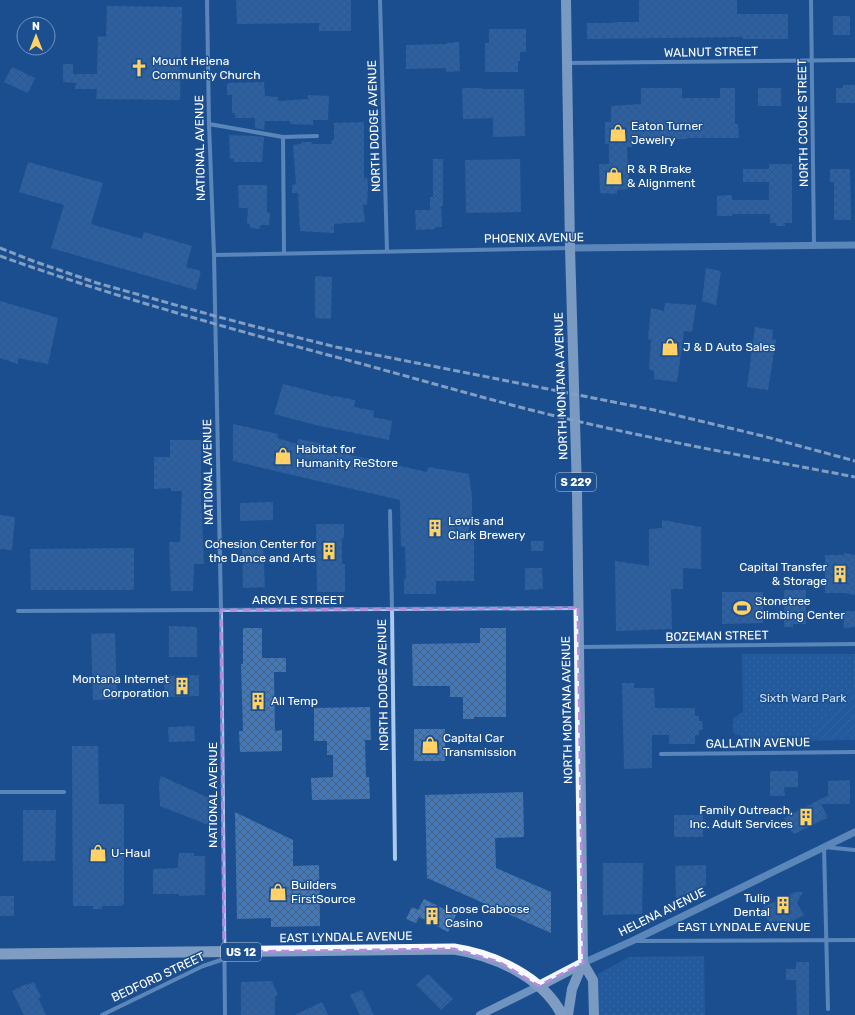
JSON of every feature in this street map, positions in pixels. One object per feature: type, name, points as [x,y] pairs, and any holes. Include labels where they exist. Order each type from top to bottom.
[{"type":"highway","name":"EAST LYNDALE AVENUE","points":[[0,954],[224,955],[375,949],[454,949],[471,952],[499,962],[532,980],[539,986]]},
{"type":"highway","name":"US 12","points":[[539,986],[552,999],[562,1015]]},
{"type":"main road","name":"NORTH MONTANA AVENUE","points":[[566,0],[579,648],[583,963],[572,989],[568,1015]]},
{"type":"main road","name":"NORTH MONTANA AVENUE","points":[[583,963],[593,980],[594,1015]]},
{"type":"main road","name":"HELENA AVENUE","points":[[480,1015],[583,963]]},
{"type":"street","name":"NATIONAL AVENUE","points":[[207,0],[221,610],[224,1015]]},
{"type":"street","name":"NORTH DODGE AVENUE","points":[[380,0],[387,252]]},
{"type":"street","name":"NORTH COOKE STREET","points":[[811,0],[814,245]]},
{"type":"street","name":"WALNUT STREET","points":[[567,63],[855,60]]},
{"type":"street","points":[[209,124],[283,137],[317,136]]},
{"type":"street","points":[[283,137],[284,253]]},
{"type":"street","name":"PHOENIX AVENUE","points":[[214,254],[855,244]]},
{"type":"street","name":"NORTH DODGE AVENUE","points":[[390,511],[395,859]]},
{"type":"street","name":"ARGYLE STREET","points":[[18,611],[578,608]]},
{"type":"street","name":"BOZEMAN STREET","points":[[579,648],[855,644]]},
{"type":"street","name":"GALLATIN AVENUE","points":[[661,754],[855,752]]},
{"type":"street","points":[[0,792],[64,792]]},
{"type":"street","name":"HELENA AVENUE","points":[[583,963],[632,941],[855,832]]},
{"type":"street","points":[[828,1009],[824,847],[855,850]]},
{"type":"street","name":"EAST LYNDALE AVENUE","points":[[632,941],[855,940]]},
{"type":"street","name":"BEDFORD STREET","points":[[102,1015],[224,955]]},
{"type":"highlighted area","points":[[578,608],[583,963],[539,986],[499,962],[454,949],[224,952],[221,610]]},
{"type":"green space","name":"Sixth Ward Park","points":[[742,654],[855,654],[855,740],[750,742],[739,735],[736,735],[733,732],[733,719],[743,711]]},
{"type":"green space","points":[[843,689],[855,689],[855,739],[814,740],[814,724],[828,714],[830,709],[829,698],[833,692],[843,692]]},
{"type":"green space","points":[[704,956],[705,1015],[599,1015],[598,974],[629,957]]},
{"type":"building","points":[[236,0],[351,0],[351,31],[319,31],[319,23],[237,24]]},
{"type":"building","points":[[639,0],[737,0],[737,14],[788,14],[788,39],[743,39],[743,37],[587,39],[587,23],[639,22]]},
{"type":"building","name":"Mount Helena Community Church","points":[[107,6],[182,7],[180,100],[96,99],[97,89],[75,89],[76,83],[63,82],[63,64],[73,64],[73,74],[97,74],[98,36],[106,37]]},
{"type":"building","points":[[833,16],[850,16],[850,35],[833,35]]},
{"type":"building","points":[[489,29],[526,29],[526,52],[520,52],[518,72],[485,72],[485,43],[489,43]]},
{"type":"building","points":[[459,42],[460,71],[446,72],[446,68],[406,69],[406,45],[447,44]]},
{"type":"building","points":[[12,67],[35,78],[28,93],[4,82]]},
{"type":"building","points":[[264,82],[265,96],[278,97],[278,101],[308,99],[308,95],[329,96],[328,120],[313,120],[313,125],[290,124],[290,121],[265,121],[264,130],[255,128],[255,118],[235,118],[235,113],[232,113],[232,95],[227,95],[227,83]]},
{"type":"building","points":[[843,85],[855,85],[855,103],[836,103],[836,88],[843,88]]},
{"type":"building","points":[[462,88],[524,89],[525,136],[493,137],[493,118],[463,119]]},
{"type":"building","points":[[641,88],[682,88],[682,98],[720,98],[720,88],[735,88],[735,124],[738,124],[739,138],[632,139],[632,147],[627,147],[629,189],[617,190],[617,194],[600,193],[599,164],[609,164],[609,144],[605,144],[605,122],[611,122],[611,106],[641,104]]},
{"type":"building","points":[[758,88],[781,88],[781,106],[758,106]]},
{"type":"building","points":[[364,122],[364,178],[367,178],[368,184],[367,205],[363,205],[365,222],[334,224],[334,233],[300,231],[298,193],[292,193],[292,185],[296,184],[293,145],[301,144],[301,142],[312,142],[312,144],[332,144],[331,140],[334,140],[334,123]]},
{"type":"building","points":[[229,135],[264,137],[262,162],[234,162],[234,159],[230,159]]},
{"type":"building","points":[[433,159],[443,159],[443,206],[441,206],[442,227],[416,230],[415,210],[430,210],[430,197],[433,197]]},
{"type":"building","points":[[520,159],[521,212],[466,213],[465,160]]},
{"type":"building","points":[[28,162],[103,183],[91,224],[142,239],[144,232],[192,246],[186,267],[201,271],[196,290],[51,248],[64,205],[19,192]]},
{"type":"building","points":[[769,164],[792,164],[792,223],[785,223],[785,226],[776,226],[776,223],[770,223],[770,214],[732,214],[732,216],[717,216],[717,196],[732,195],[732,200],[769,200],[769,182],[743,182],[743,169],[769,169]]},
{"type":"building","points":[[830,169],[850,169],[851,220],[834,220],[834,182],[830,182]]},
{"type":"building","points":[[238,185],[267,185],[267,212],[270,213],[269,225],[260,225],[260,229],[250,228],[250,224],[247,224],[248,208],[239,208]]},
{"type":"building","points":[[706,268],[721,271],[716,305],[702,301]]},
{"type":"building","points":[[315,276],[332,277],[331,319],[315,318]]},
{"type":"building","points":[[0,301],[58,318],[48,364],[18,358],[18,364],[0,358]]},
{"type":"building","name":"J & D Auto Sales","points":[[665,303],[696,305],[692,332],[684,331],[677,382],[654,379],[654,371],[649,369],[651,340],[648,339],[651,308],[664,311]]},
{"type":"building","points":[[755,327],[773,330],[772,339],[776,340],[768,390],[747,387]]},
{"type":"building","points":[[283,384],[334,397],[355,400],[354,407],[374,411],[373,417],[392,421],[389,440],[320,426],[274,414]]},
{"type":"building","name":"Lewis and Clark Brewery","points":[[233,424],[278,434],[277,438],[297,444],[298,439],[333,446],[333,451],[427,472],[428,467],[469,474],[472,497],[472,518],[466,539],[474,539],[474,581],[436,581],[436,594],[404,594],[404,579],[406,578],[405,547],[401,546],[400,500],[233,461]]},
{"type":"building","points":[[170,440],[201,440],[201,498],[204,564],[194,564],[193,591],[171,591],[169,542],[180,542],[182,491],[171,491],[171,488],[154,489],[154,457],[170,457]]},
{"type":"building","points":[[273,502],[273,520],[240,521],[240,503]]},
{"type":"building","points":[[0,515],[15,517],[12,550],[0,549]]},
{"type":"building","points":[[662,520],[701,527],[701,569],[683,568],[683,589],[671,589],[672,629],[616,631],[615,561],[649,566],[649,529],[662,528]]},
{"type":"building","name":"Cohesion Center for the Dance and Arts","points":[[316,524],[344,524],[344,538],[342,538],[342,564],[345,564],[345,592],[317,592]]},
{"type":"building","points":[[531,541],[544,541],[543,551],[531,551]]},
{"type":"building","points":[[242,545],[263,545],[265,587],[243,588]]},
{"type":"building","points":[[134,548],[134,590],[31,590],[30,549]]},
{"type":"building","name":"Capital Transfer & Storage","points":[[844,553],[855,555],[855,595],[844,593],[825,593],[825,555],[844,555]]},
{"type":"building","points":[[525,568],[542,568],[543,589],[525,590]]},
{"type":"building","points":[[784,590],[806,590],[806,624],[793,624],[793,627],[784,627]]},
{"type":"building","name":"Stonetree Climbing Center","points":[[722,592],[763,592],[763,623],[722,624]]},
{"type":"building","points":[[843,611],[855,611],[855,627],[844,628]]},
{"type":"building","points":[[169,626],[197,627],[197,657],[169,657]]},
{"type":"building","points":[[243,628],[262,628],[262,658],[286,658],[286,672],[274,672],[275,731],[282,730],[282,751],[240,752],[239,731],[243,731],[241,664],[243,664]]},
{"type":"building","points":[[480,628],[506,628],[506,717],[474,717],[474,719],[463,719],[463,697],[450,697],[450,686],[413,686],[412,644],[480,643]]},
{"type":"building","points":[[115,633],[117,699],[93,700],[91,634]]},
{"type":"building","name":"Montana Internet Corporation","points":[[199,675],[199,696],[165,697],[164,676]]},
{"type":"building","points":[[622,683],[634,683],[634,688],[654,688],[655,708],[695,708],[695,716],[699,716],[699,721],[702,721],[703,730],[699,730],[699,735],[695,735],[695,744],[669,744],[669,735],[652,735],[652,768],[624,769]]},
{"type":"building","points":[[370,707],[371,740],[365,740],[366,777],[369,777],[370,799],[312,800],[311,778],[333,777],[333,755],[327,755],[327,741],[314,741],[314,708]]},
{"type":"building","points":[[194,726],[195,741],[169,742],[168,727]]},
{"type":"building","name":"Capital Car Transmission","points":[[414,729],[445,729],[445,761],[414,761]]},
{"type":"building","name":"U-Haul","points":[[72,746],[98,746],[99,804],[124,804],[124,903],[122,906],[102,906],[102,909],[93,909],[93,906],[73,906]]},
{"type":"building","points":[[770,771],[798,771],[798,787],[784,787],[785,796],[770,796]]},
{"type":"building","points":[[161,776],[209,798],[211,826],[160,806],[159,783]]},
{"type":"building","points":[[850,780],[850,804],[821,804],[827,818],[794,834],[793,832],[792,833],[784,818],[829,795],[828,781]]},
{"type":"building","points":[[523,792],[524,837],[495,838],[496,868],[551,892],[551,933],[427,878],[425,795]]},
{"type":"building","points":[[23,810],[56,810],[55,861],[23,861]]},
{"type":"building","name":"Builders FirstSource","points":[[235,812],[293,840],[293,866],[319,865],[320,926],[271,927],[271,918],[237,919]]},
{"type":"building","points":[[674,815],[703,815],[703,837],[674,837]]},
{"type":"building","name":"U-Haul","points":[[179,853],[194,853],[194,856],[205,856],[205,895],[179,896],[179,894],[153,894],[153,869],[178,868]]},
{"type":"building","points":[[603,863],[643,863],[642,914],[603,915]]},
{"type":"building","points":[[706,865],[706,885],[676,898],[675,866]]},
{"type":"building","name":"Tulip Dental","points":[[795,892],[803,892],[797,903],[804,915],[790,922],[771,922],[767,920],[763,907]]},
{"type":"building","points":[[0,896],[14,896],[14,916],[0,916]]},
{"type":"building","name":"Loose Caboose Casino","points":[[424,899],[456,915],[448,932],[419,917],[416,923],[406,919],[412,907],[418,910]]},
{"type":"building","points":[[796,962],[809,962],[809,1015],[797,1015],[796,980],[786,980],[786,969],[796,969]]},
{"type":"building","points":[[428,974],[453,999],[441,1010],[416,985]]},
{"type":"building","points":[[272,981],[278,995],[275,997],[275,1015],[241,1015],[241,982]]},
{"type":"building","points":[[34,982],[41,997],[38,998],[46,1015],[24,1015],[12,991]]},
{"type":"building","points":[[362,990],[374,1015],[360,1015],[350,995]]},
{"type":"building","points":[[322,1002],[328,1015],[295,1015]]},
{"type":"railway","points":[[0,248],[97,283],[215,316],[336,347],[654,410],[763,436],[855,461]]},
{"type":"railway","points":[[0,256],[82,284],[165,309],[512,405],[643,436],[855,477]]},
{"type":"place","name":"Mount Helena Community Church","points":[[139,68]]},
{"type":"place","name":"Eaton Turner Jewelry","points":[[618,133]]},
{"type":"place","name":"R & R Brake & Alignment","points":[[614,176]]},
{"type":"place","name":"J & D Auto Sales","points":[[670,347]]},
{"type":"place","name":"Habitat for Humanity ReStore","points":[[283,456]]},
{"type":"place","name":"Lewis and Clark Brewery","points":[[435,528]]},
{"type":"place","name":"Cohesion Center for the Dance and Arts","points":[[329,551]]},
{"type":"place","name":"Capital Transfer & Storage","points":[[840,574]]},
{"type":"place","name":"Stonetree Climbing Center","points":[[742,608]]},
{"type":"place","name":"Montana Internet Corporation","points":[[182,686]]},
{"type":"place","name":"All Temp","points":[[258,701]]},
{"type":"place","name":"Capital Car Transmission","points":[[430,745]]},
{"type":"place","name":"Family Outreach, Inc. Adult Services","points":[[806,817]]},
{"type":"place","name":"U-Haul","points":[[98,853]]},
{"type":"place","name":"Builders FirstSource","points":[[278,892]]},
{"type":"place","name":"Tulip Dental","points":[[783,905]]},
{"type":"place","name":"Loose Caboose Casino","points":[[432,916]]}]
